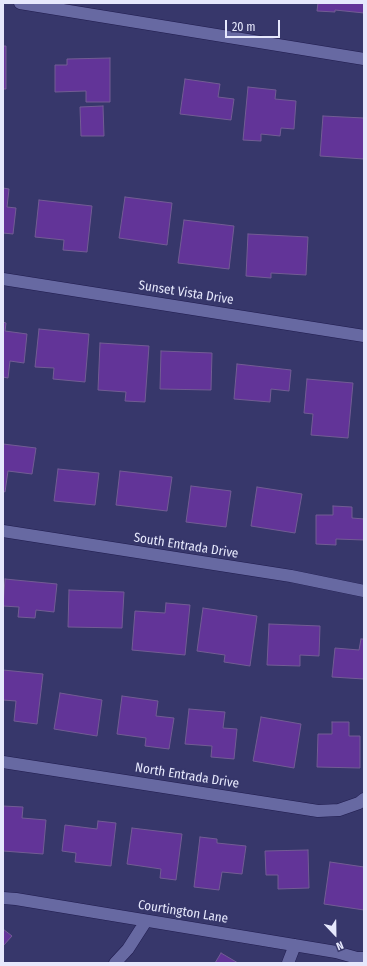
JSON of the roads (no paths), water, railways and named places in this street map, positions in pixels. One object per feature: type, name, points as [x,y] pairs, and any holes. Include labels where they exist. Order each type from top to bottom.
[{"type":"street","points":[[20,3],[364,59]]},
{"type":"street","name":"Sunset Vista Drive","points":[[3,279],[364,336]]},
{"type":"street","name":"South Entrada Drive","points":[[3,531],[291,576],[364,591]]},
{"type":"street","name":"North Entrada Drive","points":[[3,762],[318,811],[339,810],[359,803],[364,799]]},
{"type":"street","name":"Courtington Lane","points":[[3,898],[24,900],[336,952],[362,960]]},
{"type":"street","points":[[115,963],[128,949],[146,921]]},
{"type":"street","points":[[288,963],[295,945]]}]
